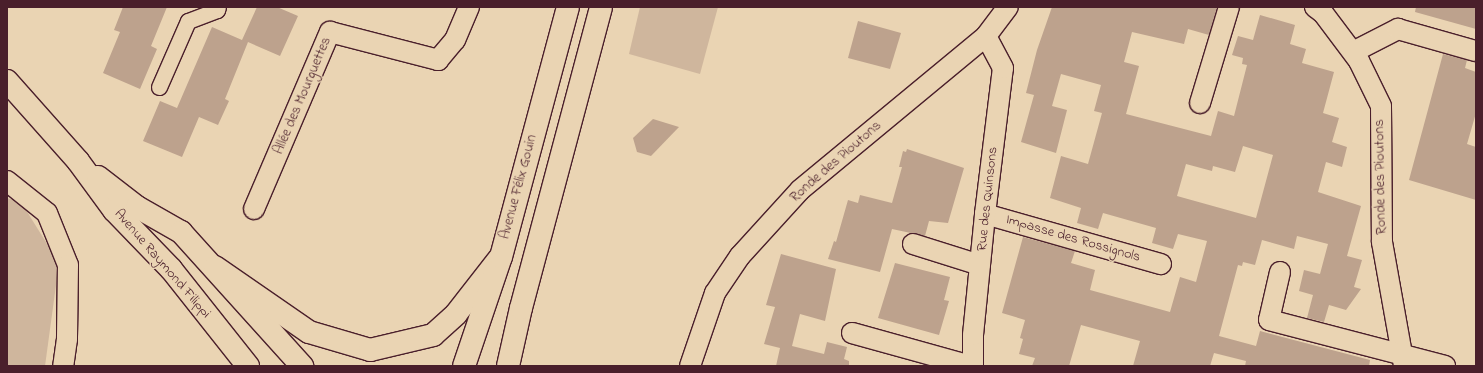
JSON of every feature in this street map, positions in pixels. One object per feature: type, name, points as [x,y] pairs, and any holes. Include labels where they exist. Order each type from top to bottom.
[{"type":"main road","name":"Avenue Félix Gouin","points":[[464,366],[501,257],[568,7]]},
{"type":"main road","points":[[508,366],[520,308],[601,7]]},
{"type":"main road","name":"Avenue Raymond Filippi","points":[[7,81],[78,161],[114,210],[170,269],[248,366]]},
{"type":"main road","name":"Avenue Raymond Filippi","points":[[78,161],[137,207],[182,232],[216,267],[254,314],[302,366]]},
{"type":"main road","name":"Avenue Raymond Filippi","points":[[216,267],[309,332],[370,350],[433,335],[456,314],[501,257]]},
{"type":"street","points":[[159,88],[188,21],[217,10],[218,7]]},
{"type":"street","name":"Allée des Mourguettes","points":[[254,209],[330,32],[438,60],[455,40],[469,7]]},
{"type":"street","name":"Ronde des Pioutons","points":[[690,366],[715,293],[740,256],[800,190],[986,36],[1008,7]]},
{"type":"street","points":[[1200,103],[1229,7]]},
{"type":"street","name":"Ronde des Pioutons","points":[[1315,7],[1324,13],[1353,52],[1380,106],[1382,242],[1404,361]]},
{"type":"street","points":[[1353,52],[1398,29],[1476,51]]},
{"type":"street","name":"Rue des Quinsons","points":[[972,366],[973,335],[980,264],[1003,68],[986,36]]},
{"type":"street","points":[[7,182],[47,213],[68,265],[67,339],[64,366]]},
{"type":"street","name":"Impasse des Rossignols","points":[[986,214],[1161,264]]},
{"type":"street","points":[[913,244],[980,264]]},
{"type":"street","points":[[1280,272],[1269,320],[1404,361],[1445,366]]},
{"type":"street","points":[[852,333],[972,366]]},
{"type":"shaded area","points":[[640,7],[718,7],[700,74],[629,54]]},
{"type":"shaded area","points":[[7,198],[21,202],[59,263],[45,366],[7,366]]},
{"type":"building","points":[[123,7],[167,7],[151,46],[157,49],[140,89],[103,73],[120,32],[114,30]]},
{"type":"building","points":[[257,7],[277,7],[298,16],[280,56],[248,42],[225,99],[229,101],[218,125],[199,117],[182,157],[143,141],[160,101],[177,108],[212,27],[242,40]]},
{"type":"building","points":[[1052,7],[1217,7],[1209,35],[1188,29],[1184,44],[1132,32],[1124,62],[1139,66],[1126,114],[1211,136],[1218,111],[1234,116],[1247,65],[1242,64],[1243,58],[1232,55],[1238,36],[1253,40],[1260,15],[1295,25],[1290,44],[1306,49],[1302,63],[1334,72],[1323,113],[1339,118],[1332,142],[1347,147],[1342,167],[1326,162],[1318,192],[1361,206],[1347,256],[1362,260],[1354,287],[1361,289],[1346,310],[1329,305],[1324,322],[1307,318],[1313,295],[1299,291],[1304,270],[1320,274],[1328,244],[1297,236],[1294,249],[1262,240],[1255,265],[1243,262],[1242,266],[1238,265],[1219,336],[1256,346],[1260,331],[1370,360],[1369,366],[1245,366],[1246,361],[1214,353],[1210,366],[1133,366],[1140,341],[1081,325],[1069,366],[1032,366],[1035,358],[1019,354],[1023,339],[1020,338],[1025,320],[1002,313],[1023,237],[1075,251],[1071,263],[1095,270],[1090,290],[1170,312],[1180,277],[1196,282],[1207,241],[1178,234],[1173,249],[1152,243],[1156,228],[1103,213],[1098,229],[1077,223],[1081,208],[1050,198],[1061,156],[1088,164],[1102,113],[1094,111],[1101,85],[1061,74],[1052,106],[1067,110],[1056,153],[1021,142],[1034,95],[1026,93],[1037,50]],"holes":[[[1243,146],[1273,155],[1256,218],[1177,196],[1186,164],[1212,171],[1213,166],[1235,172]]]},
{"type":"building","points":[[1416,7],[1476,7],[1476,29],[1415,12]]},
{"type":"building","points":[[858,21],[901,33],[890,69],[848,58]]},
{"type":"building","points":[[1443,54],[1467,60],[1465,68],[1476,72],[1476,113],[1467,144],[1476,147],[1476,200],[1409,180]]},
{"type":"building","points":[[653,119],[679,127],[651,156],[637,152],[633,138]]},
{"type":"building","points":[[907,149],[964,168],[948,223],[929,221],[925,236],[892,229],[880,272],[828,259],[834,241],[836,242],[848,200],[858,203],[860,195],[892,203],[902,167],[899,167],[903,151],[906,152]]},
{"type":"building","points":[[781,254],[836,269],[825,321],[800,314],[792,346],[824,354],[827,342],[847,347],[844,359],[849,361],[849,366],[776,366],[780,348],[764,344],[775,307],[766,305]]},
{"type":"building","points":[[895,263],[950,277],[944,300],[949,301],[939,335],[878,318]]}]
